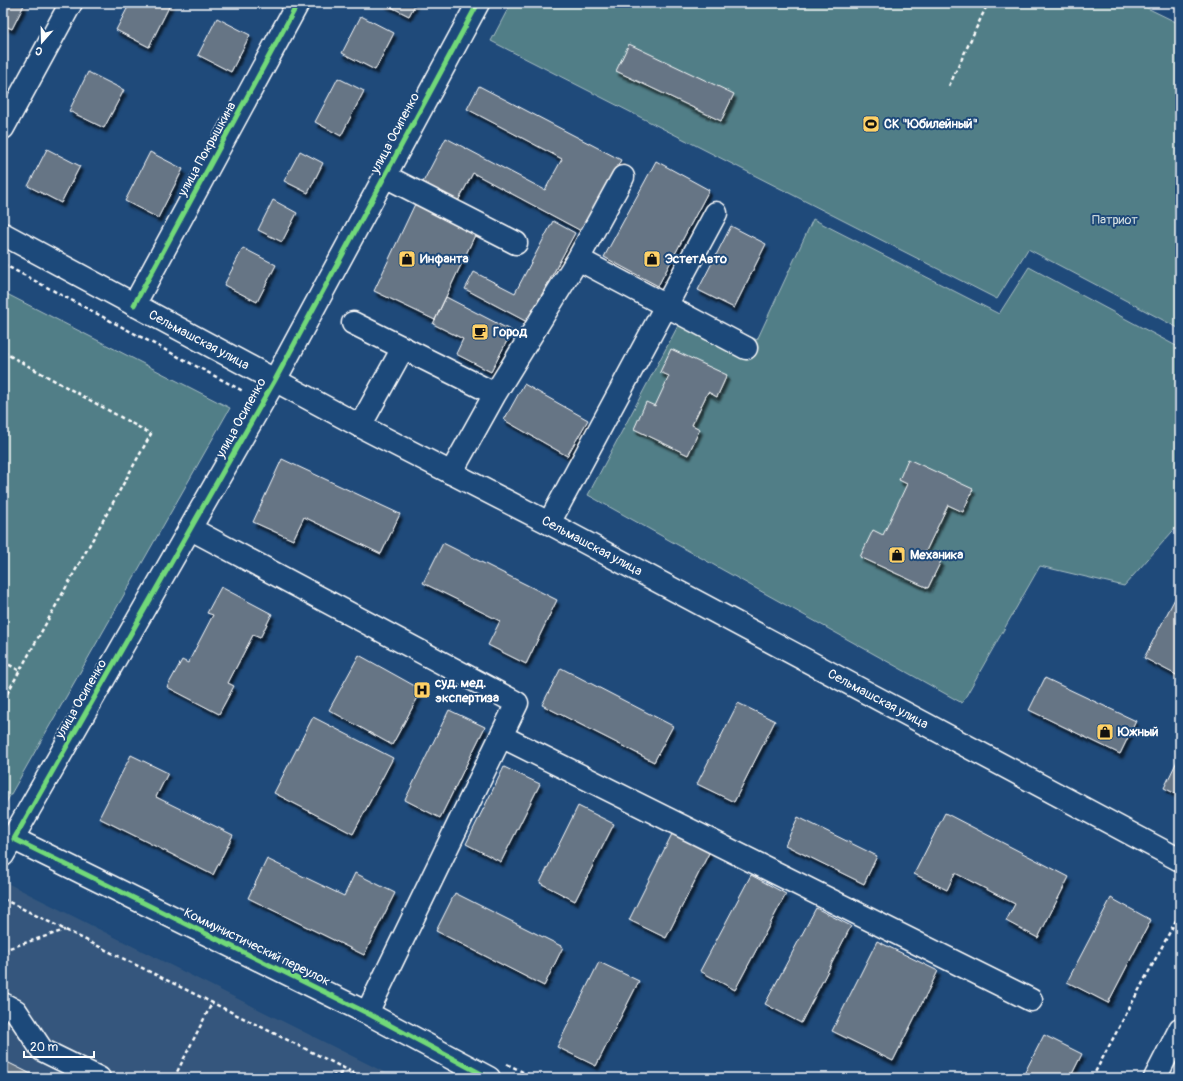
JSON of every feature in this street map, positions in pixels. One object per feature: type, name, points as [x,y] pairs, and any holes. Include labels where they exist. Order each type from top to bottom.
[{"type":"street","points":[[3,128],[71,3]]},
{"type":"street","name":"улица Покрышкина","points":[[134,305],[298,3]]},
{"type":"street","name":"улица Осипенко","points":[[8,847],[263,402],[478,3]]},
{"type":"street","points":[[385,176],[516,244]]},
{"type":"street","points":[[451,473],[495,394],[578,260],[623,177]]},
{"type":"street","points":[[549,523],[716,213]]},
{"type":"street","name":"Сельмашская улица","points":[[3,234],[360,426],[549,523],[1180,860]]},
{"type":"street","points":[[578,260],[746,348]]},
{"type":"street","points":[[353,323],[495,394]]},
{"type":"street","points":[[360,426],[403,348]]},
{"type":"street","points":[[191,529],[517,703],[367,1013]]},
{"type":"street","points":[[501,736],[1031,1000]]},
{"type":"street","name":"Коммунистический переулок","points":[[8,847],[367,1013],[489,1078]]},
{"type":"street","points":[[3,1004],[16,1011],[42,1050],[99,1078]]},
{"type":"street","points":[[1155,1078],[1180,1029]]},
{"type":"path","points":[[949,86],[988,3]]},
{"type":"path","points":[[3,264],[263,402]]},
{"type":"path","points":[[3,352],[151,434],[3,701]]},
{"type":"path","points":[[3,661],[20,671]]},
{"type":"path","points":[[3,899],[364,1078]]},
{"type":"path","points":[[1092,1078],[1180,912]]},
{"type":"path","points":[[3,950],[65,930]]},
{"type":"path","points":[[174,1078],[212,1003]]},
{"type":"path","points":[[325,1078],[350,1071]]},
{"type":"shaded area","points":[[3,881],[202,981],[396,1078],[3,1078]]},
{"type":"green space","name":"СК \"Юбилейный\"","points":[[511,3],[1150,3],[1145,7],[1180,24],[1180,329],[1028,249],[997,299],[491,41]]},
{"type":"green space","points":[[813,219],[999,314],[1029,267],[1180,348],[1180,523],[1124,586],[1040,566],[962,703],[588,495],[688,307],[757,340]]},
{"type":"green space","points":[[3,292],[230,408],[3,808]]},
{"type":"building","points":[[3,3],[25,3],[12,29],[3,25]]},
{"type":"building","points":[[130,3],[171,3],[149,47],[116,30]]},
{"type":"building","points":[[383,3],[416,3],[409,16]]},
{"type":"building","points":[[361,16],[394,33],[375,70],[342,53]]},
{"type":"building","points":[[217,18],[250,35],[231,72],[198,55]]},
{"type":"building","points":[[629,44],[734,94],[721,121],[616,71]]},
{"type":"building","points":[[88,72],[124,90],[104,128],[69,111]]},
{"type":"building","points":[[338,78],[364,91],[341,136],[315,122]]},
{"type":"building","points":[[479,86],[621,160],[583,232],[473,173],[457,203],[422,184],[446,138],[545,190],[562,159],[467,109]]},
{"type":"building","points":[[47,149],[80,166],[61,203],[28,186]]},
{"type":"building","points":[[300,151],[323,163],[308,193],[284,181]]},
{"type":"building","points":[[150,152],[183,169],[158,218],[125,201]]},
{"type":"building","points":[[656,161],[709,190],[658,286],[604,257]]},
{"type":"building","points":[[273,200],[297,213],[282,242],[258,230]]},
{"type":"building","points":[[415,204],[476,233],[435,320],[374,291]]},
{"type":"building","points":[[553,221],[575,233],[527,322],[465,289],[474,272],[515,293]]},
{"type":"building","points":[[731,226],[766,244],[734,308],[698,290]]},
{"type":"building","points":[[243,248],[276,265],[257,302],[224,285]]},
{"type":"building","points":[[446,297],[512,331],[491,372],[456,354],[463,339],[433,324]]},
{"type":"building","points":[[671,349],[727,375],[717,397],[708,392],[692,425],[700,429],[688,455],[634,429],[646,402],[655,406],[669,376],[660,372]]},
{"type":"building","points":[[524,384],[588,420],[567,456],[504,420]]},
{"type":"building","points":[[282,459],[400,514],[381,554],[304,517],[293,540],[253,522]]},
{"type":"building","points":[[908,459],[973,489],[963,512],[948,505],[925,553],[941,561],[928,588],[860,557],[873,530],[883,535],[907,484],[899,480]]},
{"type":"building","points":[[443,543],[557,600],[526,664],[488,645],[500,621],[423,583]]},
{"type":"building","points":[[221,587],[272,614],[260,638],[253,635],[228,683],[234,686],[219,714],[167,687],[182,660],[188,663],[213,615],[207,613]]},
{"type":"building","points":[[1180,589],[1180,677],[1144,658]]},
{"type":"building","points":[[359,655],[422,690],[392,745],[329,710]]},
{"type":"building","points":[[561,668],[673,726],[654,762],[542,705]]},
{"type":"building","points":[[1045,678],[1136,721],[1120,754],[1029,710]]},
{"type":"building","points":[[738,703],[775,721],[734,802],[697,784]]},
{"type":"building","points":[[449,710],[485,727],[440,818],[405,800]]},
{"type":"building","points":[[313,717],[393,758],[353,834],[274,793]]},
{"type":"building","points":[[131,755],[168,773],[156,797],[233,835],[213,875],[99,818]]},
{"type":"building","points":[[1180,755],[1180,796],[1164,788]]},
{"type":"building","points":[[504,767],[540,784],[501,862],[466,844]]},
{"type":"building","points":[[578,806],[614,824],[575,901],[540,883]]},
{"type":"building","points":[[945,813],[1069,877],[1038,938],[1006,921],[1015,904],[955,873],[947,890],[914,874]]},
{"type":"building","points":[[798,817],[877,856],[864,884],[785,845]]},
{"type":"building","points":[[673,832],[710,851],[666,938],[629,920]]},
{"type":"building","points":[[267,859],[344,896],[355,873],[395,893],[364,955],[248,898]]},
{"type":"building","points":[[751,875],[786,894],[735,990],[700,971]]},
{"type":"building","points":[[455,893],[563,947],[544,986],[436,931]]},
{"type":"building","points":[[1111,898],[1151,920],[1108,1003],[1067,982]]},
{"type":"building","points":[[816,908],[851,926],[801,1023],[765,1004]]},
{"type":"building","points":[[877,941],[938,971],[893,1061],[832,1031]]},
{"type":"building","points":[[599,962],[639,981],[596,1066],[557,1047]]},
{"type":"building","points":[[1044,1035],[1082,1054],[1070,1078],[1022,1078]]},
{"type":"building","points":[[3,1060],[39,1078],[3,1078]]},
{"type":"cycle path","points":[[134,305],[298,3]]},
{"type":"cycle path","points":[[478,3],[275,380],[14,839],[367,1013],[489,1078]]},
{"type":"place","name":"СК \"Юбилейный\"","points":[[871,124]]},
{"type":"place","name":"Инфанта","points":[[407,259]]},
{"type":"place","name":"ЭстетАвто","points":[[652,259]]},
{"type":"place","name":"Город","points":[[480,332]]},
{"type":"place","name":"Механика","points":[[897,555]]},
{"type":"place","name":"суд. мед. экспертиза","points":[[422,690]]},
{"type":"place","name":"Южный","points":[[1105,732]]},
{"type":"park label","name":"Патриот","points":[[1115,220]]}]
